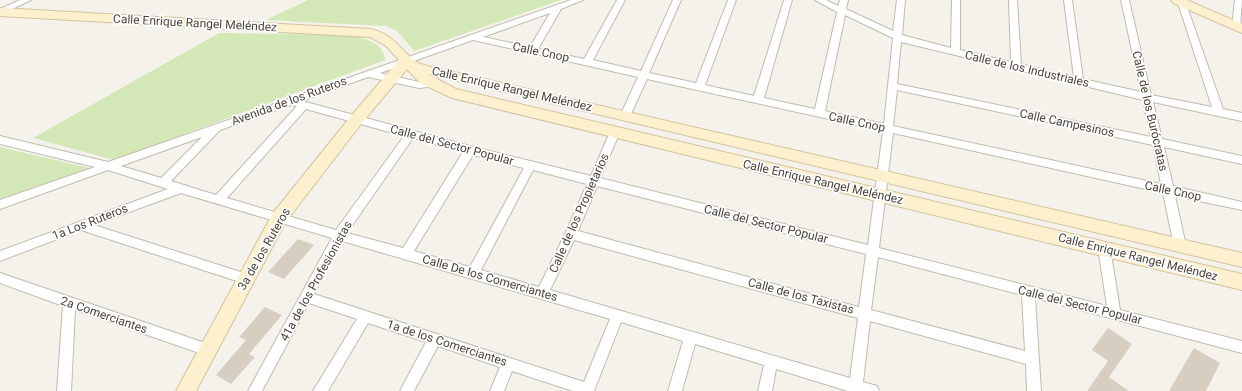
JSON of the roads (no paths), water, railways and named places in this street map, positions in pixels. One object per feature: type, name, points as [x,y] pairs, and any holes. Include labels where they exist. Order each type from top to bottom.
[{"type":"street","points":[[5,8],[27,0]]},
{"type":"street","name":"Avenida de los Ruteros","points":[[0,205],[290,101],[368,74],[408,63],[472,37],[579,0]]},
{"type":"street","points":[[586,62],[621,0]]},
{"type":"street","points":[[625,116],[642,74],[677,0]]},
{"type":"street","points":[[699,87],[732,0]]},
{"type":"street","points":[[758,100],[788,0]]},
{"type":"street","name":"Calle de los Industriales","points":[[819,0],[898,38],[1146,97],[1242,117]]},
{"type":"street","points":[[819,114],[844,0]]},
{"type":"street","points":[[855,388],[888,129],[901,0]]},
{"type":"street","points":[[955,52],[956,0]]},
{"type":"street","points":[[1013,0],[1016,66]]},
{"type":"street","points":[[1068,0],[1079,81]]},
{"type":"street","name":"Calle de los Burócratas","points":[[1125,0],[1146,97],[1159,142],[1180,246]]},
{"type":"street","points":[[1179,1],[1239,28],[1239,0]]},
{"type":"street","points":[[1179,1],[1219,113]]},
{"type":"street","points":[[533,50],[558,7]]},
{"type":"street","name":"Calle Enrique Rangel Meléndez","points":[[5,8],[358,31],[382,37],[390,43],[418,74],[438,87],[615,132],[1242,282]]},
{"type":"street","name":"Calle Cnop","points":[[472,37],[1242,206]]},
{"type":"street","name":"Calle Enrique Rangel Meléndez","points":[[408,63],[454,77],[1242,260]]},
{"type":"street","name":"3a de los Ruteros","points":[[186,391],[279,218],[390,79],[408,63]]},
{"type":"street","points":[[368,74],[419,85],[438,87],[443,86],[454,77]]},
{"type":"street","name":"Calle Campesinos","points":[[893,86],[1242,160]]},
{"type":"street","name":"Calle del Sector Popular","points":[[290,101],[410,135],[873,251],[1242,347]]},
{"type":"street","points":[[219,199],[304,105]]},
{"type":"street","points":[[163,183],[218,127]]},
{"type":"street","name":"Calle de los Propietarios","points":[[542,293],[571,234],[615,132]]},
{"type":"street","name":"41a de los Profesionistas","points":[[255,391],[339,235],[410,135]]},
{"type":"street","name":"Calle De los Comerciantes","points":[[0,140],[108,166],[279,218],[542,293],[855,388],[872,391]]},
{"type":"street","points":[[406,254],[470,150]]},
{"type":"street","points":[[473,273],[530,166]]},
{"type":"street","name":"1a Los Ruteros","points":[[0,256],[180,188]]},
{"type":"street","points":[[82,226],[246,280]]},
{"type":"street","name":"Calle de los Taxistas","points":[[571,234],[1031,359]]},
{"type":"street","points":[[1104,248],[1114,314]]},
{"type":"street","name":"2a Comerciantes","points":[[0,278],[69,304],[208,350]]},
{"type":"street","points":[[1028,292],[1034,391]]},
{"type":"street","name":"1a de los Comerciantes","points":[[306,297],[435,338],[587,390]]},
{"type":"street","points":[[64,391],[69,304]]},
{"type":"street","points":[[587,390],[617,316]]},
{"type":"street","points":[[320,391],[365,317]]},
{"type":"street","points":[[407,391],[435,338]]},
{"type":"street","points":[[676,391],[690,338]]},
{"type":"street","points":[[765,391],[770,361]]},
{"type":"street","points":[[497,391],[508,363]]}]
